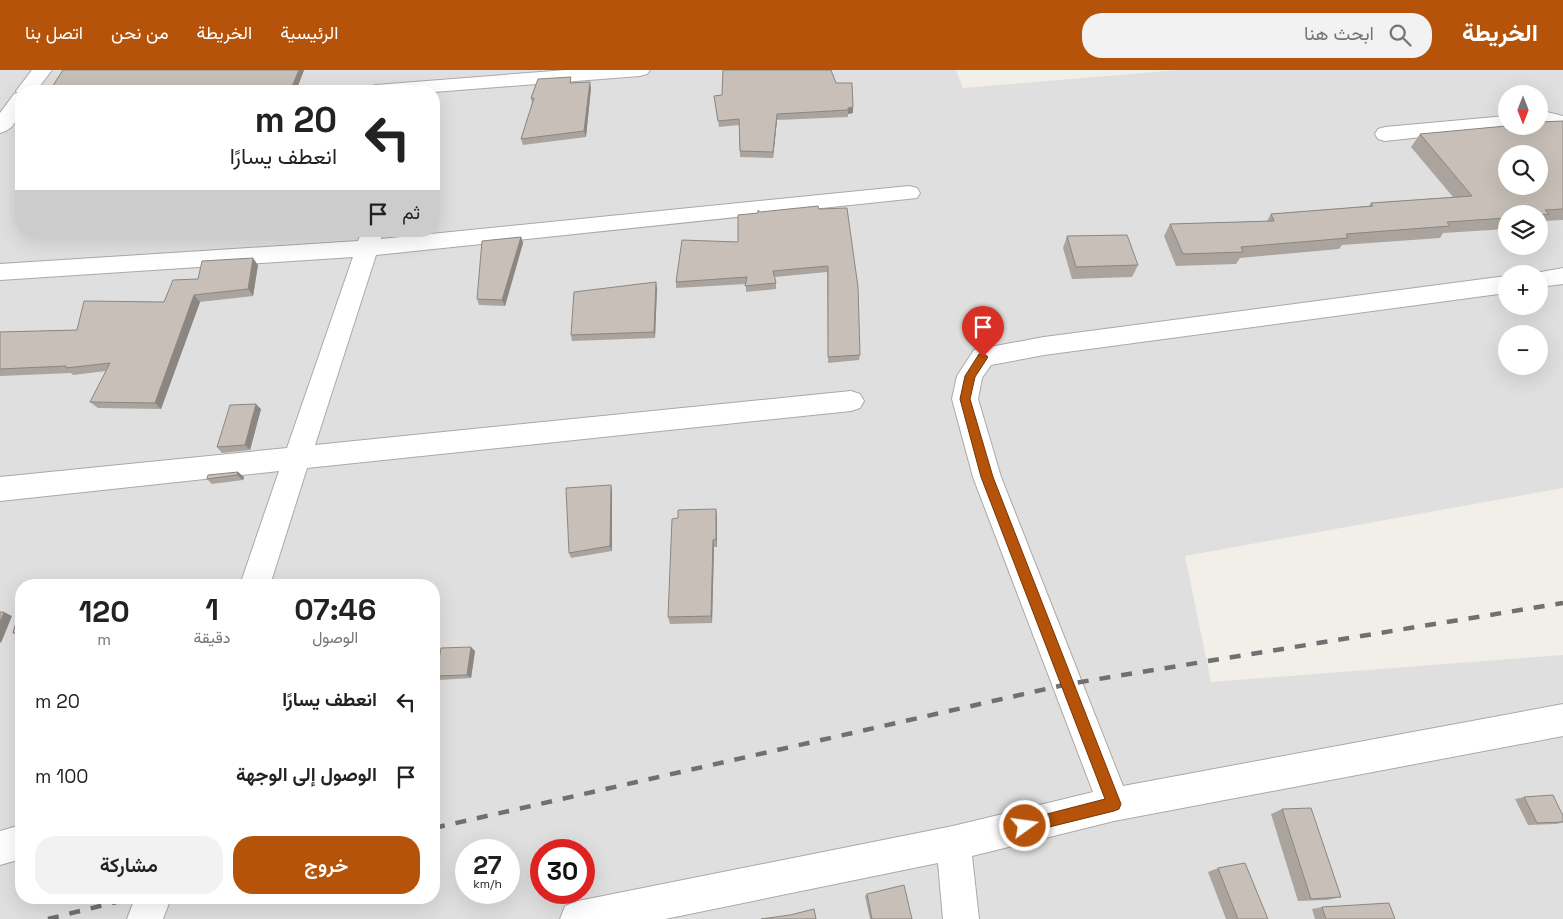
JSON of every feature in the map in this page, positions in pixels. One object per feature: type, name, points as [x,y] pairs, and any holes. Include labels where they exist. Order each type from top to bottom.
[{"type":"street","points":[[31,85],[42,70]]},
{"type":"street","points":[[424,83],[640,70]]},
{"type":"street","points":[[1548,118],[1563,122]]},
{"type":"street","points":[[1385,134],[1498,123]]},
{"type":"street","points":[[440,233],[909,193]]},
{"type":"street","points":[[0,272],[393,237]]},
{"type":"street","points":[[257,579],[370,239]]},
{"type":"street","points":[[1548,278],[1563,276]]},
{"type":"street","points":[[1114,804],[987,477],[965,399],[970,376],[983,357],[1044,346],[1498,285]]},
{"type":"street","points":[[0,489],[850,401]]},
{"type":"street","points":[[578,919],[954,843],[1114,804],[1563,720]]},
{"type":"street","points":[[954,843],[961,919]]},
{"type":"street","points":[[0,848],[15,844]]},
{"type":"street","points":[[145,919],[151,904]]},
{"type":"shaded area","points":[[0,70],[956,70],[963,88],[1179,70],[1563,70],[1563,488],[1185,556],[1211,682],[1563,655],[1563,919],[0,919]]},
{"type":"building","points":[[63,70],[299,70],[293,85],[53,85]]},
{"type":"building","points":[[723,70],[831,70],[836,83],[852,83],[853,107],[848,108],[848,110],[777,114],[773,152],[740,151],[739,119],[718,121],[714,96],[722,95]]},
{"type":"building","points":[[571,77],[570,83],[590,82],[584,131],[521,139],[534,98],[531,98],[538,79]]},
{"type":"building","points":[[1563,121],[1563,209],[1548,210],[1548,205],[1498,205],[1498,219],[1447,222],[1450,226],[1346,234],[1348,238],[1241,247],[1243,252],[1183,254],[1170,224],[1274,221],[1271,214],[1373,206],[1371,203],[1472,196],[1420,134],[1498,127],[1498,135],[1548,135],[1548,122]]},
{"type":"building","points":[[818,206],[819,209],[847,208],[858,287],[860,355],[828,357],[828,266],[773,271],[776,283],[745,286],[747,277],[676,282],[682,240],[738,242],[738,215],[758,213],[758,210],[760,212]]},
{"type":"building","points":[[1127,235],[1138,265],[1076,267],[1067,236]]},
{"type":"building","points":[[521,237],[502,300],[477,299],[482,241]]},
{"type":"building","points":[[253,258],[248,289],[194,295],[155,403],[90,402],[110,363],[66,368],[66,366],[0,369],[0,332],[77,330],[84,301],[164,302],[173,280],[198,279],[202,261]]},
{"type":"building","points":[[656,282],[654,332],[571,335],[574,292]]},
{"type":"building","points":[[256,404],[245,445],[217,447],[230,405]]},
{"type":"building","points":[[238,472],[237,475],[207,479],[208,475]]},
{"type":"building","points":[[611,485],[610,546],[569,553],[566,488]]},
{"type":"building","points":[[716,509],[716,539],[713,540],[711,616],[668,617],[672,519],[678,518],[678,510]]},
{"type":"building","points":[[0,612],[4,612],[0,622]]},
{"type":"building","points":[[471,647],[467,675],[440,676],[441,648]]},
{"type":"building","points":[[1553,795],[1563,816],[1563,822],[1537,823],[1524,797]]},
{"type":"building","points":[[1311,808],[1341,897],[1311,899],[1282,809]]},
{"type":"building","points":[[1245,863],[1268,919],[1238,919],[1218,868]]},
{"type":"building","points":[[904,885],[912,919],[872,919],[867,894]]},
{"type":"building","points":[[1389,903],[1395,919],[1326,919],[1322,907]]},
{"type":"building","points":[[814,909],[816,919],[761,919],[790,915]]},
{"type":"railway","points":[[440,827],[1068,684],[1563,603]]},
{"type":"railway","points":[[48,919],[108,904]]},
{"type":"route","points":[[983,357],[970,376],[965,399],[987,477],[1114,804],[1025,826]]}]
